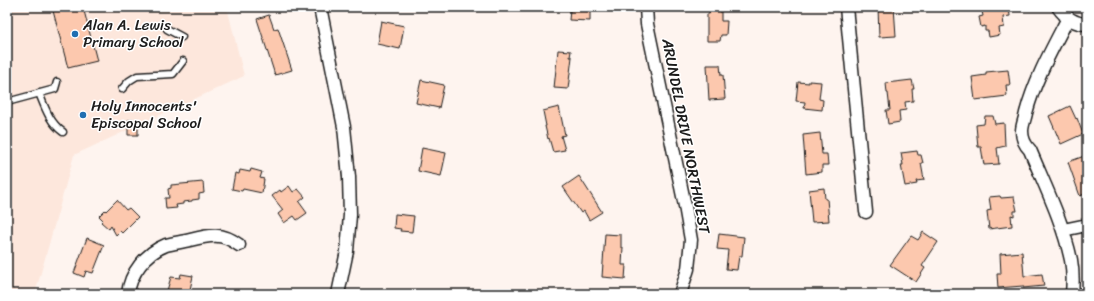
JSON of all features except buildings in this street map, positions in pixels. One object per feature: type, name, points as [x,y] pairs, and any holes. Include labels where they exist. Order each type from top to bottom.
[{"type":"street","points":[[320,7],[344,127],[349,177],[350,215],[346,251],[338,294]]},
{"type":"street","name":"ARUNDEL DRIVE NORTHWEST","points":[[646,7],[647,24],[686,206],[691,240],[688,269],[680,294]]},
{"type":"street","points":[[846,7],[866,212]]},
{"type":"street","points":[[1058,7],[1068,18],[1073,21],[1087,24]]},
{"type":"street","points":[[1068,18],[1030,97],[1022,130],[1022,138],[1025,145],[1030,150],[1062,224],[1071,261],[1073,276],[1072,294]]},
{"type":"street","points":[[1063,230],[1087,226]]},
{"type":"street","points":[[128,294],[131,279],[136,270],[149,255],[157,249],[167,245],[209,235],[225,237],[240,245]]},
{"type":"lane","points":[[167,29],[182,37]]},
{"type":"lane","points":[[122,89],[129,81],[137,76],[173,74],[183,61]]},
{"type":"lane","points":[[7,102],[54,89],[57,82]]},
{"type":"lane","points":[[39,93],[46,112],[57,127],[63,132]]},
{"type":"shaded area","name":"Holy Innocents' Episcopal School","points":[[7,7],[227,7],[244,76],[74,155],[35,294],[7,294]]},
{"type":"place","name":"Alan A. Lewis Primary School","points":[[75,34]]},
{"type":"place","name":"Holy Innocents' Episcopal School","points":[[83,115]]}]
